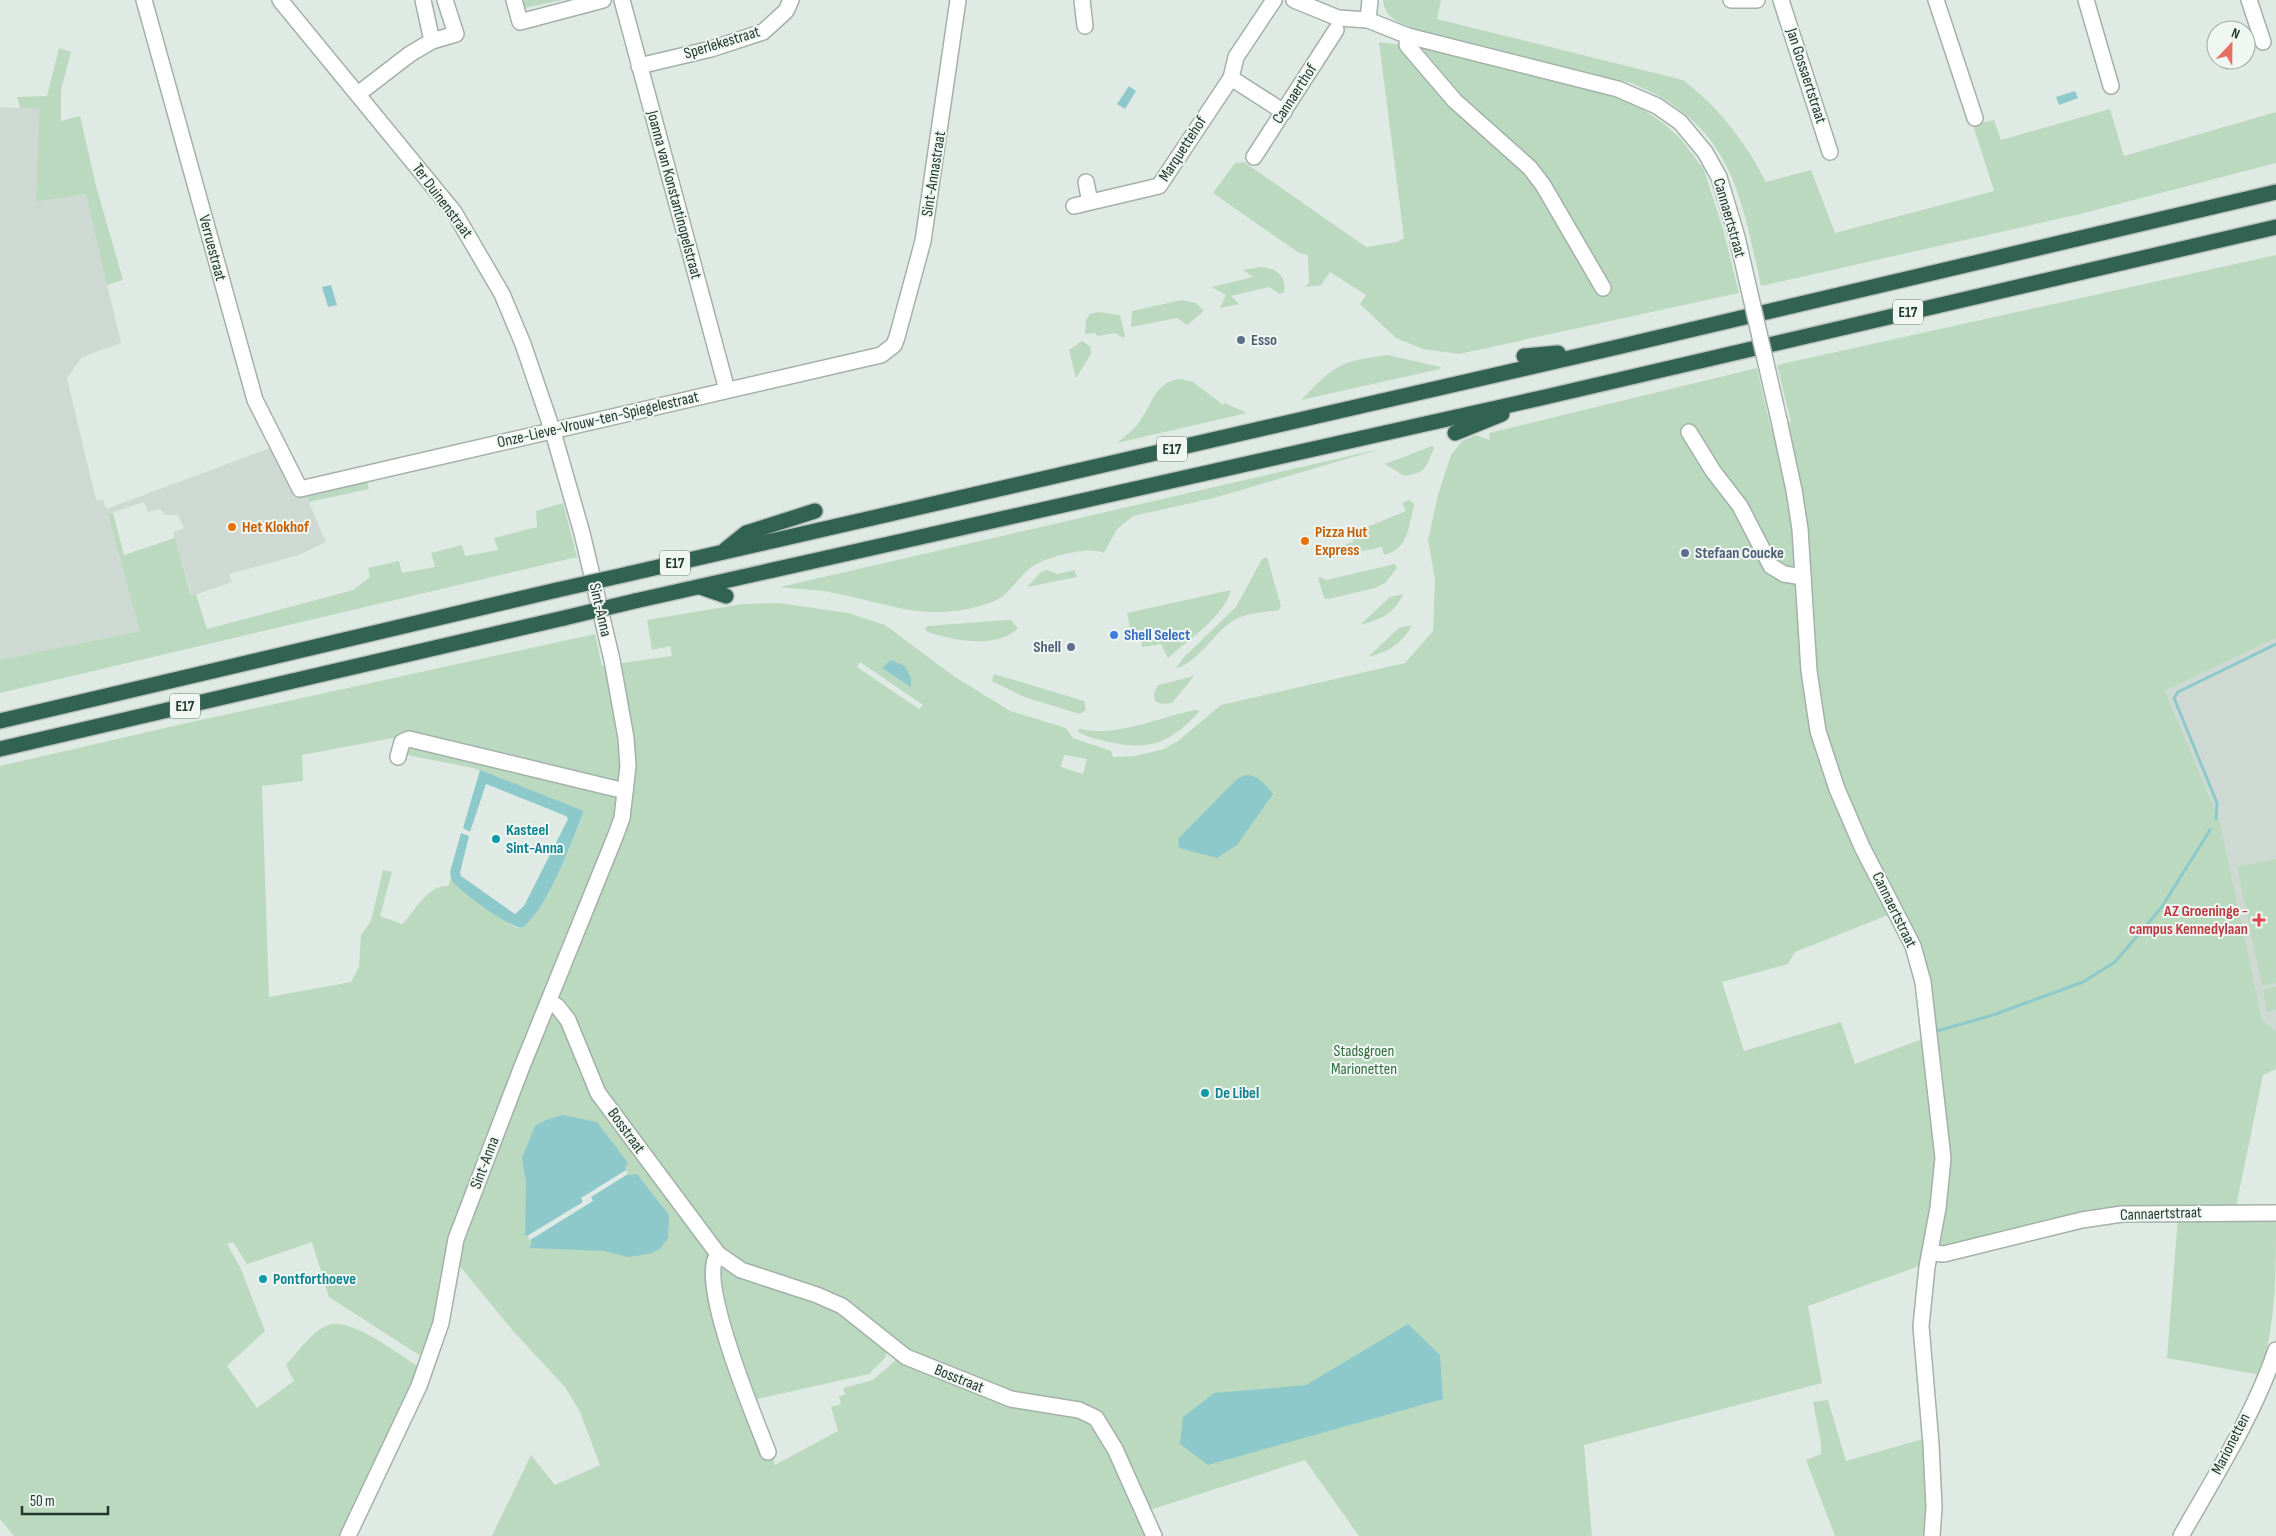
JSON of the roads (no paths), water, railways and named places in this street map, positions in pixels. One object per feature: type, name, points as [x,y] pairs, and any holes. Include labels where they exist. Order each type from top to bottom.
[{"type":"highway","name":"E17","points":[[0,722],[557,590],[1622,346],[2276,192]]},
{"type":"highway","name":"E17","points":[[0,749],[700,586],[1540,398],[2276,227]]},
{"type":"highway","points":[[1524,356],[1622,346]]},
{"type":"highway","points":[[1455,433],[1540,398]]},
{"type":"highway","points":[[722,552],[746,533],[815,510]]},
{"type":"highway","points":[[700,586],[726,596]]},
{"type":"street","name":"Verruestraat","points":[[144,0],[255,400],[300,490]]},
{"type":"street","name":"Ter Duinenstraat","points":[[280,0],[454,212],[481,254],[502,294],[523,344],[553,432]]},
{"type":"street","points":[[423,0],[432,41]]},
{"type":"street","points":[[358,94],[410,54],[432,41],[456,34],[445,0]]},
{"type":"street","points":[[514,0],[520,22],[603,0]]},
{"type":"street","name":"Joanna van Konstantinopelstraat","points":[[622,0],[727,390]]},
{"type":"street","name":"Sperlekestraat","points":[[639,66],[711,49],[763,32],[786,11],[791,0]]},
{"type":"street","name":"Sint-Annastraat","points":[[894,345],[923,241],[958,0]]},
{"type":"street","points":[[1082,0],[1085,26]]},
{"type":"street","name":"Marquettehof","points":[[1074,206],[1159,186],[1231,78],[1236,57],[1274,0]]},
{"type":"street","name":"Cannaertstraat","points":[[1294,0],[1338,18],[1368,20],[1408,36],[1618,89],[1658,106],[1680,122],[1705,152],[1719,177],[1737,237],[1794,490],[1803,577],[1809,679],[1820,738],[1837,789],[1862,847],[1913,946],[1923,982],[1943,1158],[1938,1208],[1927,1267],[1921,1326],[1932,1453],[1934,1507],[1932,1536]]},
{"type":"street","points":[[1368,20],[1370,0]]},
{"type":"street","points":[[1731,0],[1757,0]]},
{"type":"street","name":"Jan Gossaertstraat","points":[[1781,0],[1830,152]]},
{"type":"street","points":[[1936,0],[1975,118]]},
{"type":"street","points":[[2086,0],[2111,86]]},
{"type":"street","points":[[2249,0],[2263,42]]},
{"type":"street","name":"Cannaerthof","points":[[1254,158],[1336,30]]},
{"type":"street","points":[[1408,36],[1407,45],[1455,101],[1530,168],[1544,185],[1603,288]]},
{"type":"street","points":[[1231,78],[1284,112]]},
{"type":"street","points":[[1086,182],[1090,202]]},
{"type":"street","name":"Onze-Lieve-Vrouw-ten-Spiegelestraat","points":[[300,490],[881,355],[894,345]]},
{"type":"street","name":"Sint-Anna","points":[[348,1536],[420,1386],[441,1323],[456,1239],[622,818],[628,766],[626,738],[612,660],[582,533],[553,432]]},
{"type":"street","points":[[1689,432],[1713,472],[1740,506],[1771,566],[1784,574],[1803,577]]},
{"type":"street","points":[[398,757],[402,742],[409,739],[625,791]]},
{"type":"street","name":"Bosstraat","points":[[549,1001],[563,1012],[573,1029],[598,1094],[718,1254],[741,1270],[817,1295],[842,1306],[906,1357],[1011,1399],[1079,1410],[1096,1418],[1116,1449],[1154,1536]]},
{"type":"street","name":"Cannaertstraat","points":[[1931,1253],[1944,1254],[2082,1220],[2122,1214],[2276,1213]]},
{"type":"street","points":[[718,1254],[714,1258],[712,1268],[718,1312],[768,1452]]},
{"type":"street","name":"Marionetten","points":[[2181,1536],[2222,1465],[2265,1378],[2276,1350]]},
{"type":"water","points":[[1129,86],[1136,91],[1125,109],[1117,104]]},
{"type":"water","points":[[2075,91],[2078,98],[2059,105],[2056,97]]},
{"type":"water","points":[[331,285],[337,305],[328,307],[322,287]]},
{"type":"water","points":[[891,660],[905,666],[911,678],[911,687],[882,668]]},
{"type":"water","points":[[480,770],[584,811],[550,891],[532,919],[522,928],[507,922],[486,909],[452,881],[450,872],[461,833],[469,836],[460,873],[461,876],[515,914],[524,906],[568,819],[566,816],[486,784],[470,832],[463,828]]},
{"type":"water","points":[[1245,775],[1257,778],[1273,794],[1237,845],[1217,858],[1179,848],[1178,839],[1237,779]]},
{"type":"water","points":[[563,1115],[597,1122],[628,1163],[625,1167],[628,1175],[637,1174],[669,1215],[668,1238],[660,1249],[649,1254],[628,1257],[604,1251],[529,1248],[532,1242],[525,1234],[526,1183],[522,1158],[535,1126],[548,1119]]},
{"type":"water","points":[[1408,1324],[1440,1355],[1443,1399],[1208,1465],[1180,1444],[1183,1417],[1214,1393],[1306,1385]]},
{"type":"waterway","points":[[2216,819],[2217,803],[2174,698],[2178,692],[2276,644]]},
{"type":"waterway","points":[[1937,1031],[1993,1015],[2083,982],[2115,962],[2161,908],[2210,830]]},
{"type":"place","name":"Esso","points":[[1241,340]]},
{"type":"place","name":"Het Klokhof","points":[[232,527]]},
{"type":"place","name":"Pizza Hut Express","points":[[1305,541]]},
{"type":"place","name":"Stefaan Coucke","points":[[1685,553]]},
{"type":"place","name":"Shell Select","points":[[1114,635]]},
{"type":"place","name":"Shell","points":[[1071,647]]},
{"type":"place","name":"Kasteel Sint-Anna","points":[[496,839]]},
{"type":"place","name":"AZ Groeninge - campus Kennedylaan","points":[[2259,920]]},
{"type":"place","name":"De Libel","points":[[1205,1093]]},
{"type":"place","name":"Pontforthoeve","points":[[263,1279]]},
{"type":"park label","name":"Stadsgroen Marionetten","points":[[1364,1060]]}]
